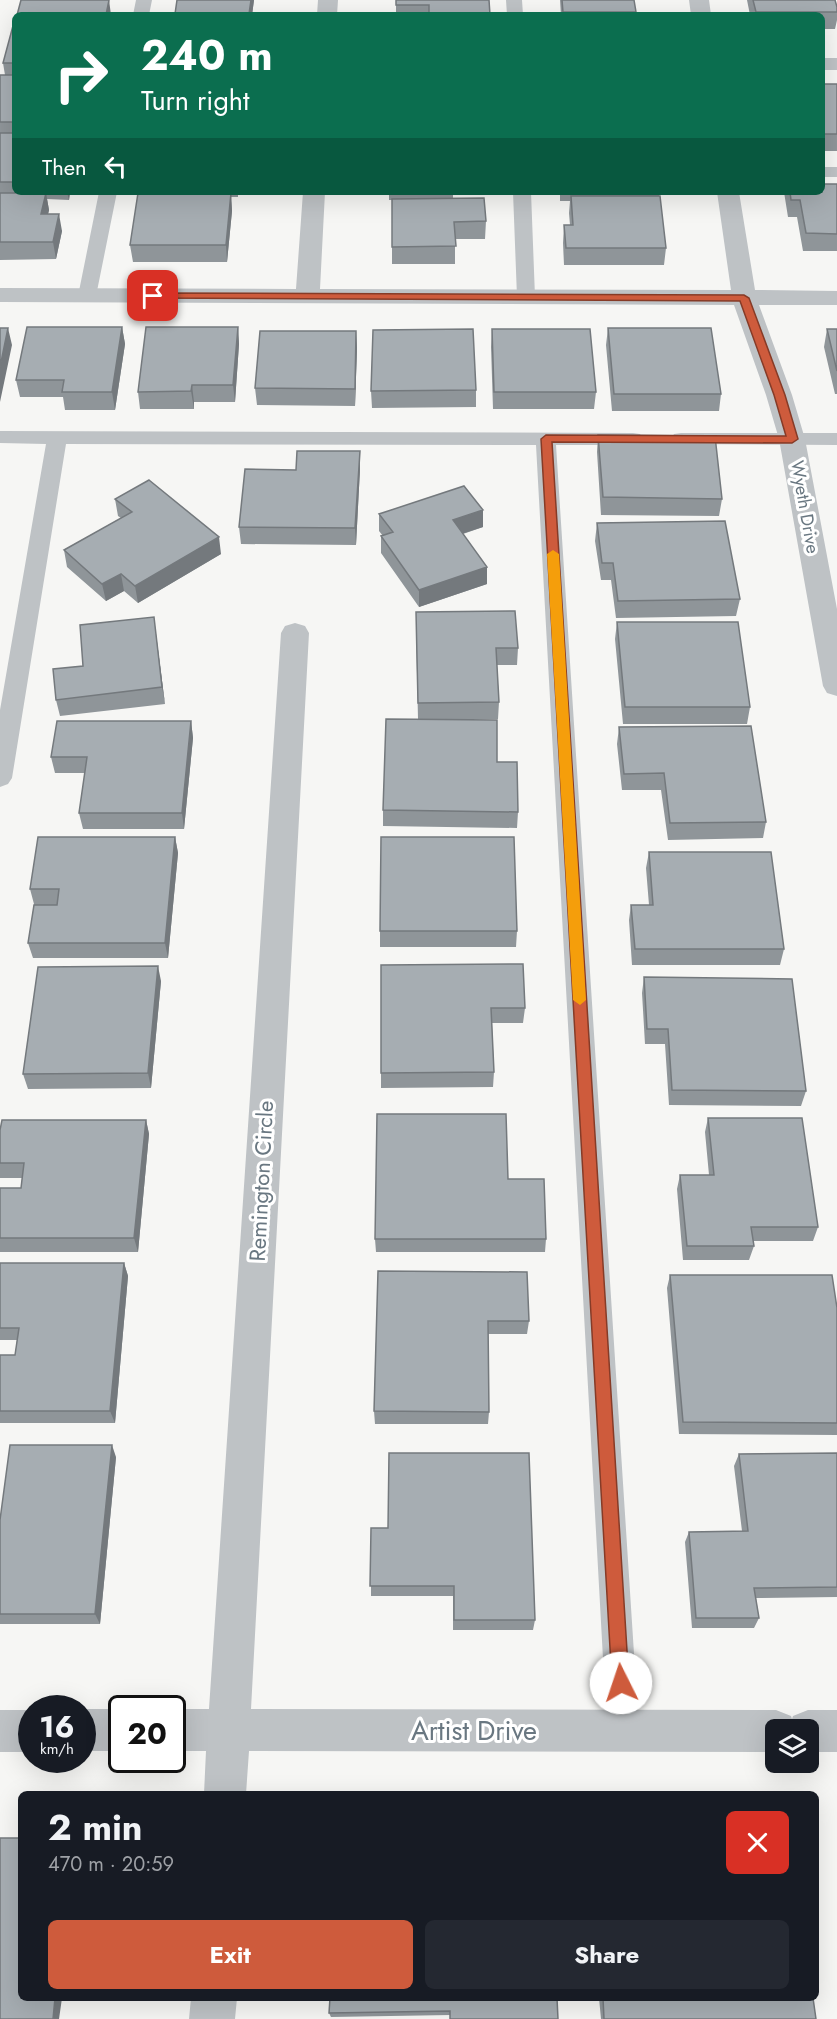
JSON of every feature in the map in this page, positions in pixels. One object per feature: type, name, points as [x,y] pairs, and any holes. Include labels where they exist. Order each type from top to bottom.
[{"type":"street","points":[[307,297],[314,195]]},
{"type":"street","name":"Wyeth Drive","points":[[728,195],[744,298],[779,395],[792,439],[830,609],[837,686]]},
{"type":"street","points":[[0,295],[837,298]]},
{"type":"street","name":"Remington Circle","points":[[225,1791],[295,633]]},
{"type":"street","name":"Artist Drive","points":[[186,1730],[765,1731]]},
{"type":"street","points":[[0,1731],[18,1731]]},
{"type":"street","points":[[819,1731],[837,1731]]},
{"type":"street","points":[[212,2019],[214,2001]]},
{"type":"lane","points":[[87,296],[107,195]]},
{"type":"lane","points":[[522,195],[526,297]]},
{"type":"lane","points":[[0,437],[837,439]]},
{"type":"lane","points":[[0,778],[57,437]]},
{"type":"lane","points":[[546,439],[623,1731]]},
{"type":"building","points":[[21,0],[109,0],[107,12],[18,12]]},
{"type":"building","points":[[177,0],[251,0],[249,12],[175,12]]},
{"type":"building","points":[[396,0],[489,0],[490,12],[429,12],[429,5],[396,5]]},
{"type":"building","points":[[562,0],[634,0],[636,12],[563,12]]},
{"type":"building","points":[[753,0],[835,0],[837,12],[756,12]]},
{"type":"building","points":[[12,29],[12,63],[3,63]]},
{"type":"building","points":[[0,75],[12,75],[12,122],[0,122]]},
{"type":"building","points":[[825,84],[837,84],[837,134],[825,134]]},
{"type":"building","points":[[0,133],[12,133],[12,182],[0,182]]},
{"type":"building","points":[[825,184],[837,184],[837,234],[806,233],[800,200],[791,200],[790,195],[825,195]]},
{"type":"building","points":[[0,193],[46,195],[41,214],[59,214],[53,242],[0,242]]},
{"type":"building","points":[[138,195],[231,195],[226,245],[130,245]]},
{"type":"building","points":[[571,196],[660,196],[666,248],[566,248],[564,225],[573,225]]},
{"type":"building","points":[[484,198],[486,221],[454,222],[456,246],[392,247],[392,199]]},
{"type":"building","points":[[27,327],[122,327],[112,392],[62,392],[64,380],[16,380]]},
{"type":"building","points":[[146,327],[238,327],[233,385],[192,385],[191,391],[138,392]]},
{"type":"building","points":[[0,328],[8,328],[0,367]]},
{"type":"building","points":[[608,328],[711,328],[721,394],[614,394]]},
{"type":"building","points":[[473,329],[476,390],[371,391],[373,330]]},
{"type":"building","points":[[492,329],[590,329],[596,392],[494,392]]},
{"type":"building","points":[[827,329],[837,329],[837,371]]},
{"type":"building","points":[[260,331],[356,331],[355,389],[255,388]]},
{"type":"building","points":[[598,435],[715,436],[722,499],[603,497]]},
{"type":"building","points":[[297,451],[360,451],[355,528],[239,527],[245,469],[296,470]]},
{"type":"building","points":[[149,480],[219,537],[135,586],[121,574],[102,584],[64,550],[132,512],[115,499]]},
{"type":"building","points":[[464,486],[483,510],[453,520],[487,567],[419,590],[381,536],[393,532],[379,514]]},
{"type":"building","points":[[725,521],[740,599],[618,601],[613,563],[602,563],[597,523]]},
{"type":"building","points":[[515,611],[518,648],[496,648],[499,702],[418,703],[416,612]]},
{"type":"building","points":[[154,617],[162,687],[56,700],[53,669],[83,666],[80,625]]},
{"type":"building","points":[[617,622],[738,622],[750,707],[625,707]]},
{"type":"building","points":[[386,719],[497,720],[497,762],[517,762],[518,812],[383,810]]},
{"type":"building","points":[[57,721],[191,721],[182,813],[79,813],[87,757],[51,757]]},
{"type":"building","points":[[751,726],[766,822],[670,823],[664,773],[624,774],[619,727]]},
{"type":"building","points":[[38,837],[175,837],[165,943],[28,943],[34,905],[57,905],[59,889],[30,889]]},
{"type":"building","points":[[381,837],[514,837],[517,931],[380,931]]},
{"type":"building","points":[[649,852],[771,852],[784,949],[635,949],[631,905],[653,905]]},
{"type":"building","points":[[523,964],[525,1008],[491,1008],[494,1072],[381,1073],[381,965]]},
{"type":"building","points":[[158,966],[148,1073],[23,1074],[38,967]]},
{"type":"building","points":[[644,977],[792,979],[806,1091],[672,1090],[668,1029],[647,1029]]},
{"type":"building","points":[[377,1114],[506,1114],[508,1179],[544,1179],[546,1239],[375,1239]]},
{"type":"building","points":[[708,1118],[802,1118],[818,1227],[751,1227],[754,1246],[687,1246],[680,1175],[714,1175]]},
{"type":"building","points":[[2,1120],[146,1120],[134,1238],[0,1238],[0,1188],[21,1188],[24,1163],[0,1163]]},
{"type":"building","points":[[0,1263],[124,1263],[110,1411],[0,1411],[0,1355],[15,1355],[19,1328],[0,1328]]},
{"type":"building","points":[[378,1271],[527,1272],[529,1321],[488,1321],[489,1412],[374,1411]]},
{"type":"building","points":[[670,1275],[832,1275],[837,1308],[837,1423],[683,1422]]},
{"type":"building","points":[[10,1445],[112,1445],[95,1614],[0,1614],[0,1520]]},
{"type":"building","points":[[389,1453],[529,1453],[535,1620],[454,1620],[454,1586],[370,1586],[371,1528],[388,1528]]},
{"type":"building","points":[[837,1453],[837,1587],[754,1588],[759,1618],[696,1618],[689,1532],[748,1531],[739,1454]]},
{"type":"building","points":[[0,1838],[18,1838],[18,2001],[55,2001],[53,2019],[0,2019]]},
{"type":"building","points":[[330,2001],[557,2001],[558,2019],[450,2019],[450,2011],[329,2013]]},
{"type":"building","points":[[603,2001],[813,2001],[816,2019],[604,2019]]},
{"type":"slow traffic","points":[[553,554],[580,1000]]},
{"type":"route","points":[[153,296],[744,298],[779,395],[792,439],[546,439],[621,1683]]}]
